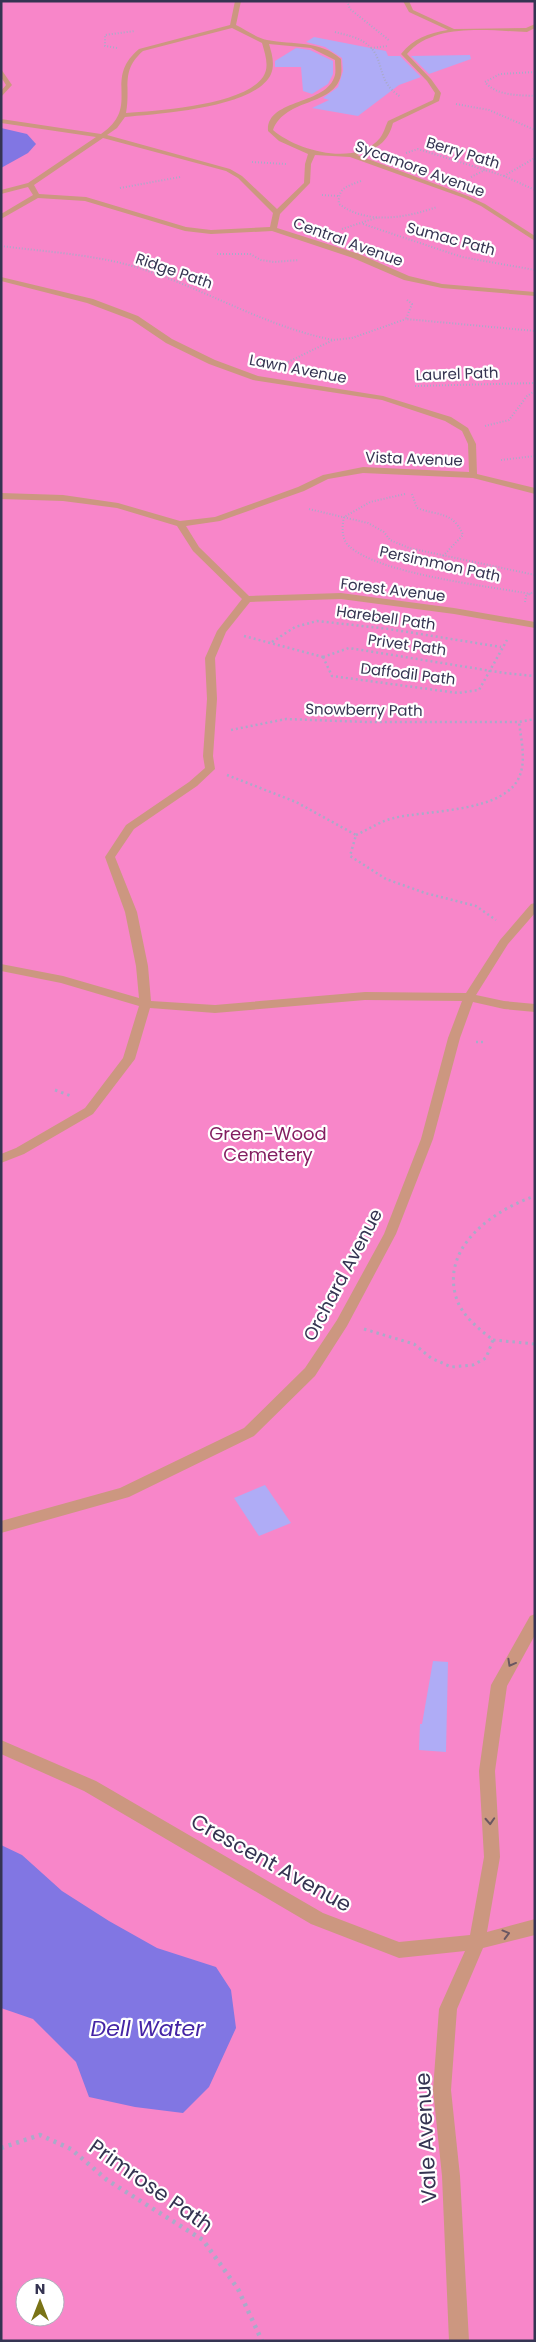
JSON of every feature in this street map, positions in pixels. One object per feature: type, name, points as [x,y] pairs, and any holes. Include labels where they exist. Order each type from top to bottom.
[{"type":"lane","points":[[233,26],[238,1]]},
{"type":"lane","points":[[406,1],[411,11],[452,30]]},
{"type":"lane","points":[[1,192],[30,184],[115,128],[123,115],[124,68],[131,56],[149,48],[233,26],[266,42],[270,60],[269,70],[259,87],[204,106],[161,113],[123,115]]},
{"type":"lane","points":[[351,155],[372,148],[383,141],[388,135],[390,122],[436,101],[438,93],[429,80],[404,54],[408,47],[417,41],[452,30],[527,30],[535,26]]},
{"type":"lane","points":[[527,30],[535,34]]},
{"type":"lane","name":"Sycamore Avenue","points":[[266,42],[317,48],[330,52],[338,59],[340,68],[337,83],[329,90],[280,113],[271,122],[270,130],[281,140],[312,153],[351,155],[466,197],[483,204],[534,239]]},
{"type":"lane","points":[[1,71],[9,85],[1,96]]},
{"type":"lane","name":"Central Avenue","points":[[1,121],[103,136],[222,168],[240,177],[277,213],[273,229],[356,256],[407,278],[442,286],[535,294]]},
{"type":"lane","points":[[277,213],[307,183],[308,164],[312,153]]},
{"type":"lane","points":[[30,184],[37,196]]},
{"type":"lane","points":[[1,217],[37,196],[71,197],[93,201],[185,229],[211,232],[273,229]]},
{"type":"lane","name":"Lawn Avenue","points":[[1,279],[90,301],[135,318],[169,341],[212,362],[256,378],[383,398],[448,419],[465,430],[472,444],[474,475]]},
{"type":"lane","name":"Vista Avenue","points":[[180,524],[217,519],[326,477],[363,470],[474,475],[535,491]]},
{"type":"lane","points":[[1,496],[63,498],[118,506],[180,524],[196,549],[247,599],[222,630],[210,658],[211,734],[208,756],[210,769],[193,784],[130,827],[110,858],[131,912],[142,966],[145,1004],[129,1059],[89,1111],[20,1151],[1,1159]]},
{"type":"lane","name":"Forest Avenue","points":[[247,599],[341,596],[454,611],[535,625]]},
{"type":"lane","name":"Orchard Avenue","points":[[1,1527],[124,1493],[249,1432],[310,1372],[342,1323],[390,1234],[427,1139],[454,1038],[469,997],[513,932],[535,906]]},
{"type":"lane","points":[[1,967],[63,980],[145,1004],[215,1010],[365,996],[469,997],[504,1005],[535,1008]]},
{"type":"lane","name":"Vale Avenue","points":[[459,2341],[451,2176],[442,2090],[448,2009],[477,1942],[492,1857],[487,1770],[499,1685],[535,1620]]},
{"type":"lane","name":"Crescent Avenue","points":[[1,1747],[90,1786],[317,1919],[399,1950],[477,1942],[535,1927]]},
{"type":"path","points":[[347,1],[350,9],[391,41]]},
{"type":"path","points":[[120,49],[105,46],[104,35],[140,30]]},
{"type":"path","points":[[535,72],[500,74],[484,82],[488,87],[506,93],[535,96]]},
{"type":"path","points":[[436,101],[489,110],[535,130]]},
{"type":"path","name":"Berry Path","points":[[406,153],[418,149],[504,176],[535,190]]},
{"type":"path","points":[[504,176],[535,158]]},
{"type":"path","points":[[222,168],[256,162],[308,164]]},
{"type":"path","points":[[93,201],[94,197],[121,188],[189,174],[204,163]]},
{"type":"path","points":[[404,175],[359,181],[343,188],[338,196],[339,204],[348,210],[358,213],[379,217],[398,217],[413,216],[466,197]]},
{"type":"path","name":"Sumac Path","points":[[363,224],[462,257],[535,270]]},
{"type":"path","name":"Ridge Path","points":[[1,246],[76,256],[146,270],[290,328],[309,335],[333,340]]},
{"type":"path","points":[[256,378],[333,340],[352,338],[406,319]]},
{"type":"path","name":"Laurel Path","points":[[383,398],[399,390],[419,386],[535,383]]},
{"type":"path","points":[[480,428],[509,420],[527,396],[535,391]]},
{"type":"path","points":[[495,461],[535,456]]},
{"type":"path","points":[[344,519],[356,508],[370,502],[385,497],[418,493]]},
{"type":"path","points":[[285,494],[308,508],[344,519],[368,523],[384,532],[390,540],[409,548],[442,557],[535,575]]},
{"type":"path","points":[[412,494],[416,508],[452,517],[460,525],[463,535],[442,557]]},
{"type":"path","name":"Persimmon Path","points":[[344,519],[342,527],[347,545],[365,559],[396,568],[531,594]]},
{"type":"path","name":"Harebell Path","points":[[272,642],[295,627],[317,621],[389,629],[501,647],[489,669]]},
{"type":"path","points":[[222,630],[323,657]]},
{"type":"path","name":"Privet Path","points":[[323,657],[349,648],[489,669],[504,673],[535,676]]},
{"type":"path","name":"Daffodil Path","points":[[323,657],[332,676],[458,693],[479,690],[489,669]]},
{"type":"path","name":"Snowberry Path","points":[[211,734],[286,719],[367,722],[519,722],[535,719]]},
{"type":"path","points":[[513,932],[476,906],[425,893],[386,878],[350,856],[356,835],[396,817],[460,810],[502,795],[517,782],[522,766],[519,722]]},
{"type":"path","points":[[210,769],[296,802],[356,835]]},
{"type":"path","points":[[535,1196],[522,1199],[495,1214],[475,1231],[460,1251],[454,1276],[456,1297],[468,1316],[493,1340],[535,1344]]},
{"type":"path","points":[[342,1323],[414,1344],[432,1358],[451,1366],[473,1365],[486,1358],[493,1340]]},
{"type":"path","name":"Primrose Path","points":[[1,2148],[40,2135],[71,2149],[107,2180],[203,2240],[238,2289],[262,2341]]},
{"type":"green space","name":"Green-Wood Cemetery","points":[[1,1],[535,1],[535,2341],[1,2341]]},
{"type":"water","points":[[1,128],[27,134],[36,144],[28,153],[1,168]]},
{"type":"water","name":"Dell Water","points":[[1,1845],[22,1855],[62,1891],[109,1921],[157,1948],[216,1967],[231,1990],[236,2028],[209,2087],[183,2113],[135,2107],[89,2097],[76,2062],[33,2019],[1,2008]]},
{"type":"building","points":[[314,37],[386,51],[388,56],[400,56],[421,77],[399,85],[358,116],[312,108],[329,100],[323,98],[338,87],[343,71],[342,58],[325,47],[306,42]]},
{"type":"building","points":[[296,48],[310,50],[333,61],[333,74],[328,84],[312,94],[303,91],[301,67],[275,67],[275,61]]},
{"type":"building","points":[[470,55],[471,59],[429,74],[411,56]]},
{"type":"building","points":[[265,1485],[291,1523],[259,1536],[234,1498]]},
{"type":"building","points":[[433,1661],[448,1662],[446,1752],[419,1750],[420,1724],[422,1724]]}]
